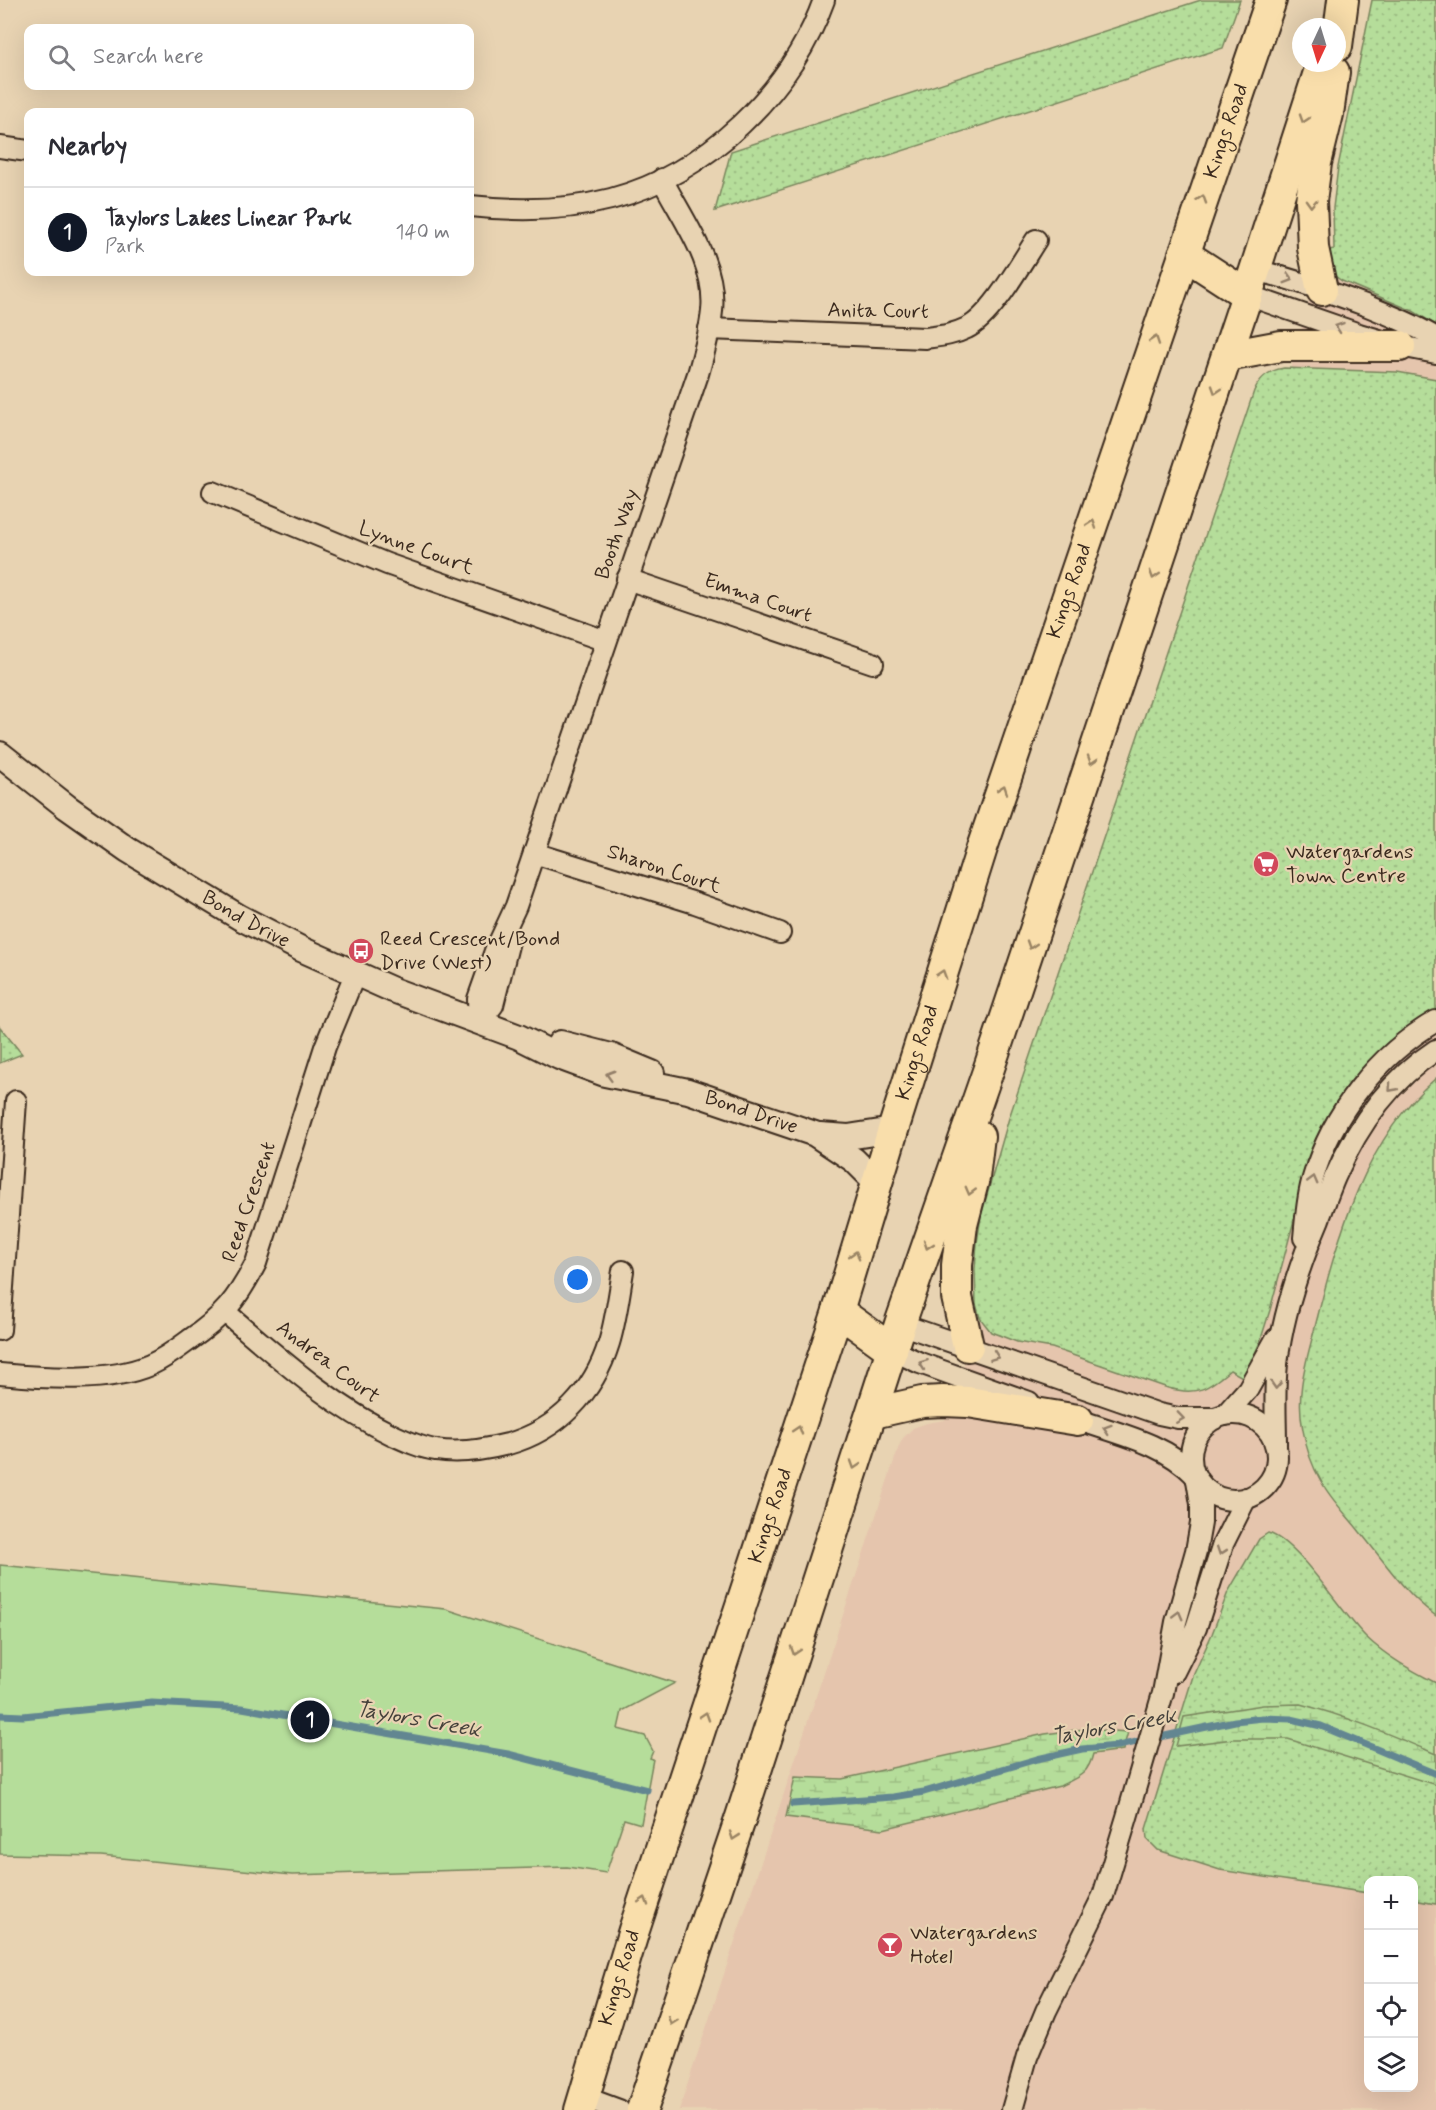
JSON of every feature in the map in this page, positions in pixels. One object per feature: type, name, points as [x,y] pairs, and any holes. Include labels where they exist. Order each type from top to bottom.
[{"type":"main road","name":"Kings Road","points":[[582,2104],[634,1930],[838,1311],[982,848],[1271,0]]},
{"type":"main road","points":[[1336,18],[1343,0]]},
{"type":"main road","points":[[1341,18],[1343,0]]},
{"type":"main road","points":[[642,2110],[873,1413],[896,1337],[988,1071],[1227,356],[1319,72]]},
{"type":"main road","points":[[1322,290],[1313,248],[1311,201],[1334,72]]},
{"type":"main road","points":[[1184,255],[1251,282]]},
{"type":"main road","points":[[1227,356],[1281,346],[1400,346]]},
{"type":"main road","points":[[968,1346],[957,1298],[957,1265],[962,1225],[974,1178],[988,1071]]},
{"type":"main road","points":[[838,1311],[896,1337]]},
{"type":"main road","points":[[873,1413],[922,1402],[943,1401],[968,1402],[1078,1420]]},
{"type":"street","points":[[474,206],[518,210],[581,205],[636,191],[662,179],[718,144],[761,104],[775,88],[805,44],[824,0]]},
{"type":"street","points":[[0,147],[24,150]]},
{"type":"street","name":"Booth Way","points":[[479,1023],[493,1005],[506,959],[516,906],[698,374],[709,329],[712,294],[704,260],[662,179]]},
{"type":"street","name":"Anita Court","points":[[709,329],[926,338],[949,335],[969,327],[985,313],[1036,240]]},
{"type":"street","points":[[1251,282],[1322,290],[1412,324],[1436,338]]},
{"type":"street","points":[[1251,282],[1359,334],[1400,346],[1436,353]]},
{"type":"street","name":"Lynne Court","points":[[213,492],[387,564],[606,641]]},
{"type":"street","name":"Emma Court","points":[[627,579],[873,663]]},
{"type":"street","name":"Bond Drive","points":[[0,754],[66,807],[128,850],[239,917],[355,975],[519,1037],[560,1057],[605,1074],[688,1091],[815,1134]]},
{"type":"street","name":"Sharon Court","points":[[534,853],[695,903],[780,933]]},
{"type":"street","name":"Reed Crescent","points":[[0,1374],[44,1378],[80,1377],[113,1374],[149,1366],[175,1350],[225,1312],[242,1291],[256,1263],[325,1047],[355,975]]},
{"type":"street","points":[[1302,1258],[1312,1180],[1323,1149],[1340,1116],[1366,1080],[1395,1049],[1416,1032],[1436,1021]]},
{"type":"street","points":[[896,1337],[920,1363],[1153,1445],[1176,1458],[1206,1490],[1219,1497],[1232,1500],[1246,1498],[1260,1491],[1270,1480],[1276,1467],[1275,1387],[1283,1327],[1302,1258],[1348,1150],[1365,1123],[1402,1077],[1436,1050]]},
{"type":"street","points":[[0,1330],[16,1101]]},
{"type":"street","points":[[815,1134],[848,1137],[893,1130]]},
{"type":"street","points":[[815,1134],[854,1160],[878,1184]]},
{"type":"street","name":"Andrea Court","points":[[225,1312],[332,1400],[375,1427],[409,1443],[435,1450],[461,1452],[485,1449],[520,1440],[544,1429],[574,1405],[593,1381],[609,1343],[624,1271]]},
{"type":"street","points":[[1012,2110],[1027,2057],[1046,2011],[1103,1896],[1163,1693],[1176,1622],[1196,1551],[1201,1523],[1201,1504],[1191,1462],[1191,1449],[1204,1425],[1220,1416],[1248,1389],[1283,1327]]},
{"type":"street","points":[[896,1337],[968,1346],[1159,1414],[1186,1419],[1238,1414],[1256,1420],[1270,1434],[1276,1446]]},
{"type":"street","points":[[1163,1693],[1196,1628],[1222,1544],[1246,1498]]},
{"type":"street","points":[[582,2104],[619,2110]]},
{"type":"shaded area","name":"Watergardens Town Centre","points":[[1372,0],[1436,0],[1436,2110],[679,2110],[899,1446],[913,1428],[945,1420],[980,1318],[976,1304],[977,1243],[981,1216],[1009,1118],[1254,391],[1258,381],[1269,373],[1277,369],[1291,368],[1322,251],[1334,249],[1333,208],[1338,167]]},
{"type":"green space","points":[[1201,0],[1240,0],[1223,48],[715,211],[731,151]]},
{"type":"green space","points":[[1372,0],[1436,0],[1436,325],[1413,311],[1342,281],[1332,274],[1322,252],[1334,249],[1333,208],[1338,167]]},
{"type":"green space","points":[[1284,368],[1397,372],[1436,379],[1436,1011],[1416,1022],[1397,1037],[1305,1179],[1270,1310],[1260,1342],[1244,1378],[1230,1370],[1202,1389],[1187,1391],[1168,1388],[1052,1348],[1017,1342],[991,1332],[980,1318],[976,1304],[977,1243],[981,1216],[1009,1118],[1254,391],[1266,375]]},
{"type":"green space","points":[[0,1027],[22,1054],[0,1063]]},
{"type":"green space","points":[[1436,1078],[1436,1616],[1414,1598],[1325,1488],[1308,1450],[1300,1402],[1306,1363],[1334,1256],[1358,1190],[1390,1129],[1411,1102]]},
{"type":"green space","points":[[1268,1533],[1280,1539],[1305,1563],[1366,1637],[1399,1663],[1436,1683],[1436,1904],[1418,1901],[1418,1876],[1364,1876],[1364,1892],[1220,1870],[1158,1850],[1147,1839],[1146,1829],[1193,1676],[1228,1592],[1259,1539]]},
{"type":"green space","points":[[0,1565],[446,1609],[675,1683],[622,1711],[618,1729],[645,1736],[653,1751],[650,1758],[653,1759],[641,1824],[624,1819],[606,1873],[567,1867],[292,1875],[101,1856],[0,1854]]},
{"type":"green space","points":[[1300,1704],[1352,1720],[1436,1754],[1436,1785],[1288,1739],[1234,1739],[1176,1746],[1184,1717],[1263,1705]]},
{"type":"green space","points":[[1084,1729],[1128,1732],[1123,1750],[1093,1754],[1085,1771],[1060,1786],[883,1829],[786,1817],[795,1777],[842,1779],[1045,1734]]},
{"type":"waterway","name":"Taylors Creek","points":[[0,1715],[23,1716],[152,1703],[242,1708],[508,1754],[647,1790]]},
{"type":"waterway","name":"Taylors Creek","points":[[793,1804],[893,1797],[924,1792],[1037,1759],[1082,1749],[1118,1746],[1235,1721],[1263,1718],[1291,1719],[1321,1726],[1436,1774]]},
{"type":"place","name":"Watergardens Town Centre","points":[[1266,864]]},
{"type":"place","name":"Reed Crescent/Bond Drive (West)","points":[[361,951]]},
{"type":"place","name":"Taylors Lakes Linear Park","points":[[310,1720]]},
{"type":"place","name":"Watergardens Hotel","points":[[890,1945]]}]
